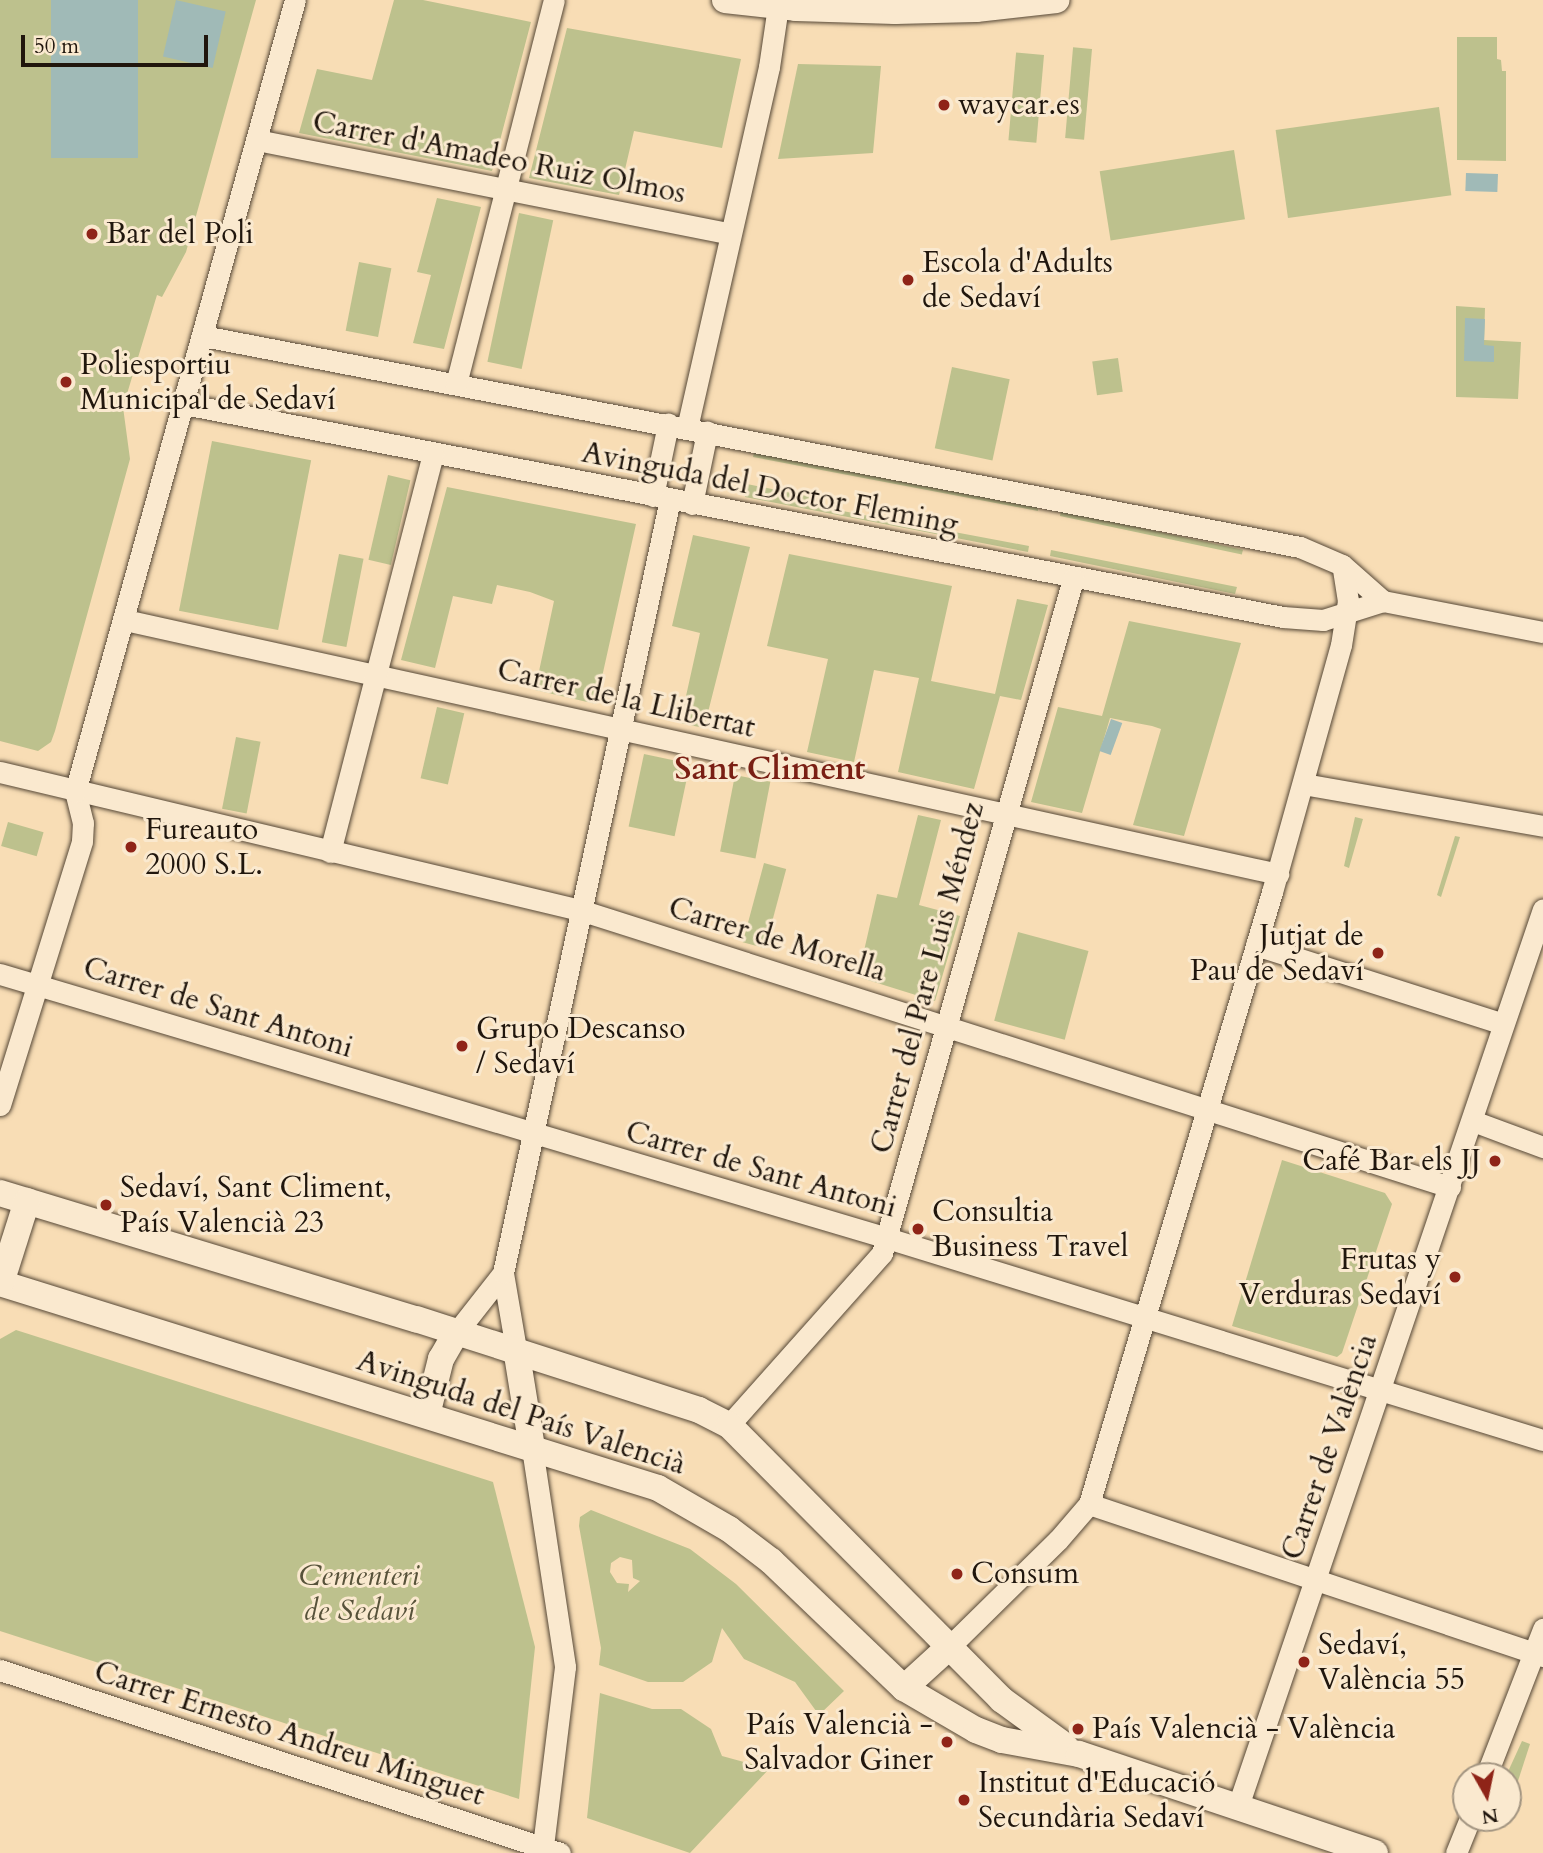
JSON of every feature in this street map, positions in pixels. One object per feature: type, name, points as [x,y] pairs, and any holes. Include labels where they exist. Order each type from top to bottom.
[{"type":"street","points":[[0,1105],[4,1078],[37,985],[82,841],[83,823],[75,792],[125,620],[295,0]]},
{"type":"street","points":[[456,384],[508,190],[554,0]]},
{"type":"street","points":[[725,0],[895,11],[1056,0]]},
{"type":"street","points":[[503,1273],[618,728],[662,498],[687,428],[730,234],[790,5]]},
{"type":"street","name":"Carrer d'Amadeo Ruiz Olmos","points":[[257,141],[730,234]]},
{"type":"street","name":"Avinguda del Doctor Fleming","points":[[203,336],[1300,547],[1342,565],[1383,601]]},
{"type":"street","name":"Avinguda del Doctor Fleming","points":[[184,404],[1073,579],[1312,621],[1345,614],[1383,601],[1543,632]]},
{"type":"street","points":[[687,428],[692,504]]},
{"type":"street","points":[[330,852],[433,455]]},
{"type":"street","points":[[904,1688],[1058,1540],[1089,1504],[1278,874],[1341,645],[1348,592],[1342,565]]},
{"type":"street","name":"Carrer del Pare Luis Méndez","points":[[729,1425],[878,1260],[887,1238],[1004,814],[1073,579]]},
{"type":"street","name":"Carrer de la Llibertat","points":[[125,620],[1278,874]]},
{"type":"street","name":"Carrer de Morella","points":[[0,772],[580,910],[1450,1186]]},
{"type":"street","points":[[1303,784],[1543,826]]},
{"type":"street","name":"Carrer de València","points":[[1238,1806],[1381,1394],[1543,909]]},
{"type":"street","points":[[1256,946],[1503,1024]]},
{"type":"street","name":"Carrer de Sant Antoni","points":[[0,974],[887,1238],[1381,1394],[1543,1440]]},
{"type":"street","points":[[1473,1121],[1543,1147]]},
{"type":"street","name":"Avinguda del País Valencià","points":[[0,1193],[699,1410],[729,1425],[1002,1700],[1079,1755]]},
{"type":"street","points":[[0,1283],[27,1201]]},
{"type":"street","name":"Avinguda del País Valencià","points":[[456,1333],[503,1273]]},
{"type":"street","name":"Avinguda del País Valencià","points":[[503,1273],[517,1355]]},
{"type":"street","name":"Avinguda del País Valencià","points":[[0,1283],[658,1488],[729,1529],[771,1561],[904,1688],[950,1716],[1002,1740],[1079,1755],[1375,1853]]},
{"type":"street","points":[[427,1415],[441,1359],[456,1333]]},
{"type":"street","points":[[517,1355],[565,1667],[548,1851]]},
{"type":"street","points":[[1089,1504],[1538,1655]]},
{"type":"street","points":[[1492,1762],[1538,1655],[1543,1629]]},
{"type":"street","name":"Carrer Ernesto Andreu Minguet","points":[[0,1670],[548,1851]]},
{"type":"street","points":[[1456,1853],[1464,1832]]},
{"type":"green space","name":"Poliesportiu Municipal de Sedaví","points":[[0,0],[256,0],[186,252],[162,297],[157,295],[123,407],[130,459],[55,731],[51,742],[38,751],[0,741]]},
{"type":"green space","points":[[394,0],[423,0],[531,22],[492,171],[299,133],[317,69],[372,80]]},
{"type":"green space","points":[[567,28],[741,59],[722,148],[634,131],[619,195],[529,178]]},
{"type":"green space","points":[[1457,37],[1497,37],[1497,59],[1501,60],[1502,71],[1506,71],[1506,161],[1457,160]]},
{"type":"green space","points":[[1073,47],[1092,49],[1084,140],[1065,138]]},
{"type":"green space","points":[[1016,53],[1044,55],[1036,143],[1008,140]]},
{"type":"green space","points":[[798,64],[881,66],[873,153],[778,159]]},
{"type":"green space","points":[[1439,107],[1451,195],[1288,218],[1276,130]]},
{"type":"green space","points":[[1234,150],[1245,219],[1111,240],[1100,171]]},
{"type":"green space","points":[[437,198],[481,207],[444,349],[413,343],[431,275],[417,272]]},
{"type":"green space","points":[[519,213],[553,220],[522,369],[487,362]]},
{"type":"green space","points":[[359,262],[391,268],[378,337],[346,331]]},
{"type":"green space","points":[[1456,306],[1485,308],[1484,340],[1521,342],[1518,399],[1456,397]]},
{"type":"green space","points":[[1118,358],[1123,392],[1097,395],[1092,362]]},
{"type":"green space","points":[[952,367],[1010,379],[992,460],[935,448]]},
{"type":"green space","points":[[212,441],[311,460],[278,630],[179,611]]},
{"type":"green space","points":[[754,453],[1038,506],[1038,511],[753,457]]},
{"type":"green space","points":[[388,475],[410,480],[391,565],[368,560]]},
{"type":"green space","points":[[747,484],[817,498],[816,506],[1029,546],[1028,552],[745,497]]},
{"type":"green space","points":[[447,487],[636,524],[596,704],[535,690],[554,601],[530,592],[497,585],[492,604],[453,596],[435,668],[401,660]]},
{"type":"green space","points":[[1061,511],[1243,550],[1242,555],[1060,516]]},
{"type":"green space","points":[[693,535],[750,547],[704,728],[680,723],[700,633],[672,626]]},
{"type":"green space","points":[[1051,550],[1237,587],[1235,594],[1050,556]]},
{"type":"green space","points":[[339,554],[364,559],[346,647],[322,642]]},
{"type":"green space","points":[[789,554],[952,586],[931,681],[995,694],[1017,599],[1048,605],[1021,700],[1000,696],[974,789],[898,772],[919,678],[874,670],[854,762],[807,752],[828,659],[767,646]]},
{"type":"green space","points":[[1129,621],[1241,643],[1184,836],[1133,825],[1161,729],[1152,726],[1110,718],[1082,813],[1031,802],[1058,707],[1102,716]]},
{"type":"green space","points":[[437,707],[464,713],[448,784],[421,778]]},
{"type":"green space","points":[[236,737],[261,742],[247,813],[222,809]]},
{"type":"green space","points":[[644,754],[690,764],[675,836],[629,826]]},
{"type":"green space","points":[[735,775],[770,782],[755,858],[720,852]]},
{"type":"green space","points":[[918,815],[941,820],[919,905],[960,916],[935,1001],[858,977],[877,894],[897,898]]},
{"type":"green space","points":[[1355,817],[1363,819],[1349,868],[1344,866]]},
{"type":"green space","points":[[8,822],[44,832],[37,856],[1,846]]},
{"type":"green space","points":[[1455,836],[1460,837],[1441,897],[1437,895]]},
{"type":"green space","points":[[764,863],[786,869],[765,948],[743,942]]},
{"type":"green space","points":[[1018,932],[1089,951],[1065,1040],[994,1021]]},
{"type":"green space","points":[[1282,1160],[1385,1193],[1392,1204],[1342,1353],[1337,1357],[1232,1326]]},
{"type":"green space","name":"Cementeri de Sedaví","points":[[16,1330],[493,1482],[535,1647],[519,1799],[0,1631],[0,1339]]},
{"type":"green space","points":[[591,1510],[690,1549],[736,1584],[844,1691],[819,1715],[795,1682],[744,1659],[722,1628],[712,1662],[683,1682],[648,1682],[599,1665],[601,1648],[579,1526],[580,1517]],"holes":[[[620,1557],[632,1560],[633,1578],[640,1581],[628,1592],[629,1584],[617,1583],[610,1572],[611,1563]]]},
{"type":"green space","points":[[600,1693],[652,1709],[681,1709],[711,1729],[722,1756],[769,1769],[690,1853],[587,1818]]},
{"type":"green space","points":[[1522,1741],[1530,1744],[1522,1769],[1522,1762],[1512,1762]]},
{"type":"water","points":[[51,0],[138,0],[138,158],[51,158]]},
{"type":"water","points":[[176,0],[226,11],[213,68],[163,57]]},
{"type":"water","points":[[1466,173],[1498,174],[1497,192],[1465,191]]},
{"type":"water","points":[[1465,318],[1485,319],[1484,345],[1494,346],[1494,362],[1464,361]]},
{"type":"water","points":[[1111,719],[1122,723],[1111,755],[1099,751]]},
{"type":"place","name":"waycar.es","points":[[944,105]]},
{"type":"place","name":"Bar del Poli","points":[[92,234]]},
{"type":"place","name":"Escola d'Adults de Sedaví","points":[[908,280]]},
{"type":"place","name":"Poliesportiu Municipal de Sedaví","points":[[66,382]]},
{"type":"place","name":"Fureauto 2000 S.L.","points":[[131,847]]},
{"type":"place","name":"Jutjat de Pau de Sedaví","points":[[1378,953]]},
{"type":"place","name":"Grupo Descanso / Sedaví","points":[[462,1046]]},
{"type":"place","name":"Café Bar els JJ","points":[[1495,1161]]},
{"type":"place","name":"Sedaví, Sant Climent, País Valencià 23","points":[[106,1205]]},
{"type":"place","name":"Consultia Business Travel","points":[[918,1229]]},
{"type":"place","name":"Frutas y Verduras Sedaví","points":[[1455,1277]]},
{"type":"place","name":"Consum","points":[[957,1574]]},
{"type":"place","name":"Sedaví, València 55","points":[[1304,1662]]},
{"type":"place","name":"País Valencià - València","points":[[1078,1729]]},
{"type":"place","name":"País Valencià - Salvador Giner","points":[[947,1742]]},
{"type":"place","name":"Institut d'Educació Secundària Sedaví","points":[[964,1800]]},
{"type":"district","name":"Sant Climent","points":[[770,769]]}]
